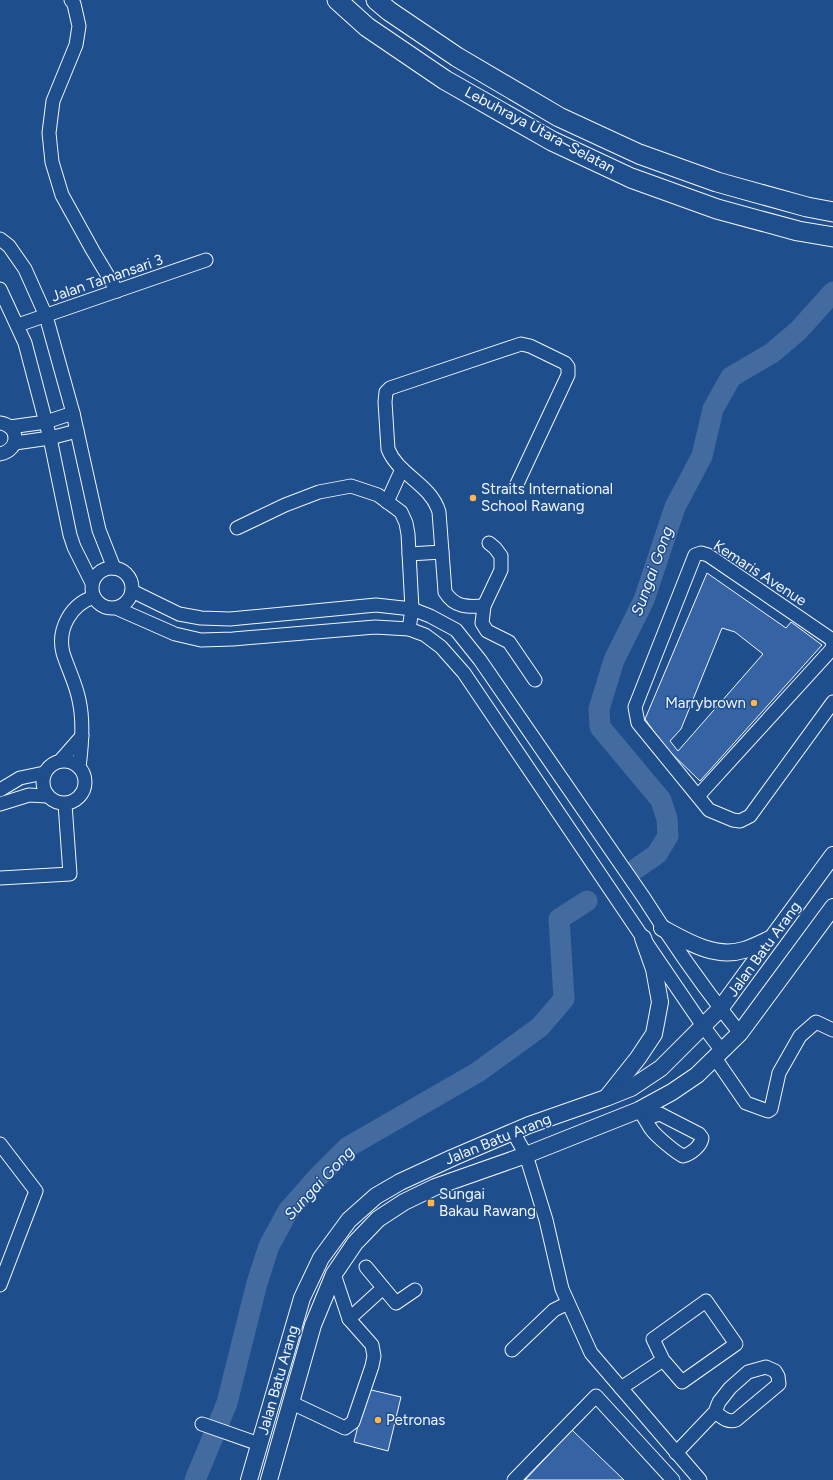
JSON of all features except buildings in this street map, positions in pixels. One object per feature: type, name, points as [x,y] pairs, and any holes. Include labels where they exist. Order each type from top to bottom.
[{"type":"highway","name":"Lebuhraya Utara–Selatan","points":[[337,0],[367,27],[445,80],[552,141],[630,178],[717,209],[798,231],[833,237]]},
{"type":"highway","name":"Lebuhraya Utara–Selatan","points":[[376,0],[457,58],[559,117],[632,151],[717,182],[807,207],[833,212]]},
{"type":"main road","name":"Jalan Batu Arang","points":[[248,1480],[302,1298],[321,1258],[349,1220],[376,1196],[400,1182],[529,1125],[631,1088],[661,1068],[720,1009],[833,855]]},
{"type":"main road","name":"Jalan Batu Arang","points":[[269,1480],[313,1325],[334,1274],[355,1243],[378,1220],[404,1202],[435,1187],[642,1114],[697,1074],[740,1033],[833,907]]},
{"type":"main road","points":[[662,928],[684,940],[717,953],[743,950],[774,937]]},
{"type":"main road","points":[[606,1098],[638,1058],[654,1034],[660,1002],[654,970],[643,938]]},
{"type":"street","points":[[71,0],[74,4],[79,26],[76,45],[53,101],[49,132],[52,162],[62,195],[117,291]]},
{"type":"street","points":[[0,239],[9,246],[24,269],[46,316],[73,413],[99,530],[114,568]]},
{"type":"street","name":"Jalan Tamansari 3","points":[[18,326],[206,260]]},
{"type":"street","points":[[0,289],[25,344],[50,438],[74,546],[92,583],[92,592],[98,602],[103,606],[116,608],[175,634],[201,640],[233,639],[375,627],[409,629],[425,635],[441,647],[464,673],[703,1026],[746,1103],[768,1111],[771,1109],[779,1073],[800,1036],[816,1022],[833,1030]]},
{"type":"street","points":[[484,606],[466,607],[450,600],[445,592],[439,512],[436,503],[428,492],[402,469],[390,455],[388,449],[384,402],[386,392],[390,388],[522,344],[530,346],[565,364],[568,367],[568,375],[516,486]]},
{"type":"street","points":[[5,425],[46,422],[73,413]]},
{"type":"street","points":[[0,454],[9,451],[15,442],[14,434],[5,425]]},
{"type":"street","points":[[15,442],[50,438],[77,431]]},
{"type":"street","points":[[387,502],[402,469]]},
{"type":"street","points":[[237,528],[285,505],[319,492],[351,486],[378,496],[401,512],[406,523],[412,609],[409,629]]},
{"type":"street","points":[[489,543],[501,556],[501,570],[484,606],[482,623],[487,631],[509,642],[535,680]]},
{"type":"street","points":[[409,554],[442,552]]},
{"type":"street","name":"Kemaris Avenue","points":[[698,796],[831,650],[833,644],[831,639],[708,555],[701,553],[695,555],[635,708],[638,723],[698,796],[710,810],[733,820],[740,821],[750,816],[833,702]]},
{"type":"street","points":[[92,583],[98,573],[103,570],[114,568],[121,569],[126,573],[132,585],[132,591],[126,602],[116,608]]},
{"type":"street","points":[[132,591],[179,614],[201,618],[230,619],[376,605],[412,609],[430,616],[456,630],[480,660],[644,898],[662,928],[720,1009],[740,1033]]},
{"type":"street","points":[[79,767],[82,724],[74,680],[63,652],[62,636],[66,620],[72,610],[86,599],[94,597]]},
{"type":"street","points":[[60,761],[74,763],[83,773],[85,780],[82,793],[78,798],[65,804],[52,800],[47,796],[42,785],[44,773],[48,767],[60,761],[82,736]]},
{"type":"street","points":[[0,790],[20,778],[44,773]]},
{"type":"street","points":[[0,804],[29,795],[47,796]]},
{"type":"street","points":[[0,878],[70,874],[65,804]]},
{"type":"street","points":[[513,1132],[526,1154],[546,1220],[562,1289],[591,1353],[700,1480]]},
{"type":"street","points":[[0,1144],[36,1190],[0,1285]]},
{"type":"street","points":[[366,1267],[396,1303],[415,1290]]},
{"type":"street","points":[[292,1403],[345,1428],[353,1422],[372,1366],[374,1356],[372,1345],[349,1319],[334,1274]]},
{"type":"street","points":[[349,1319],[382,1288]]},
{"type":"street","points":[[706,1301],[736,1344],[682,1382],[663,1360],[654,1339],[706,1301]]},
{"type":"street","points":[[512,1350],[554,1310],[568,1302]]},
{"type":"street","points":[[621,1388],[663,1360]]},
{"type":"street","points":[[676,1452],[715,1412],[719,1402],[730,1388],[748,1372],[766,1367],[775,1370],[778,1376],[779,1384],[736,1420],[731,1422],[715,1412]]},
{"type":"street","points":[[514,1480],[596,1396],[673,1480]]},
{"type":"street","points":[[206,1425],[259,1444]]},
{"type":"waterway","name":"Sungai Gong","points":[[637,868],[657,854],[668,836],[667,819],[661,800],[600,727],[599,709],[614,660],[644,600],[675,507],[702,456],[713,409],[731,377],[772,353],[799,330],[833,292]]},
{"type":"waterway","name":"Sungai Gong","points":[[195,1480],[227,1403],[257,1283],[269,1246],[288,1211],[318,1177],[348,1147],[478,1072],[540,1027],[564,999],[559,919],[587,901]]},
{"type":"place","name":"Straits International School Rawang","points":[[473,498]]},
{"type":"place","name":"Marrybrown","points":[[754,703]]},
{"type":"place","name":"Sungai Bakau Rawang","points":[[431,1203]]},
{"type":"place","name":"Petronas","points":[[378,1420]]}]
